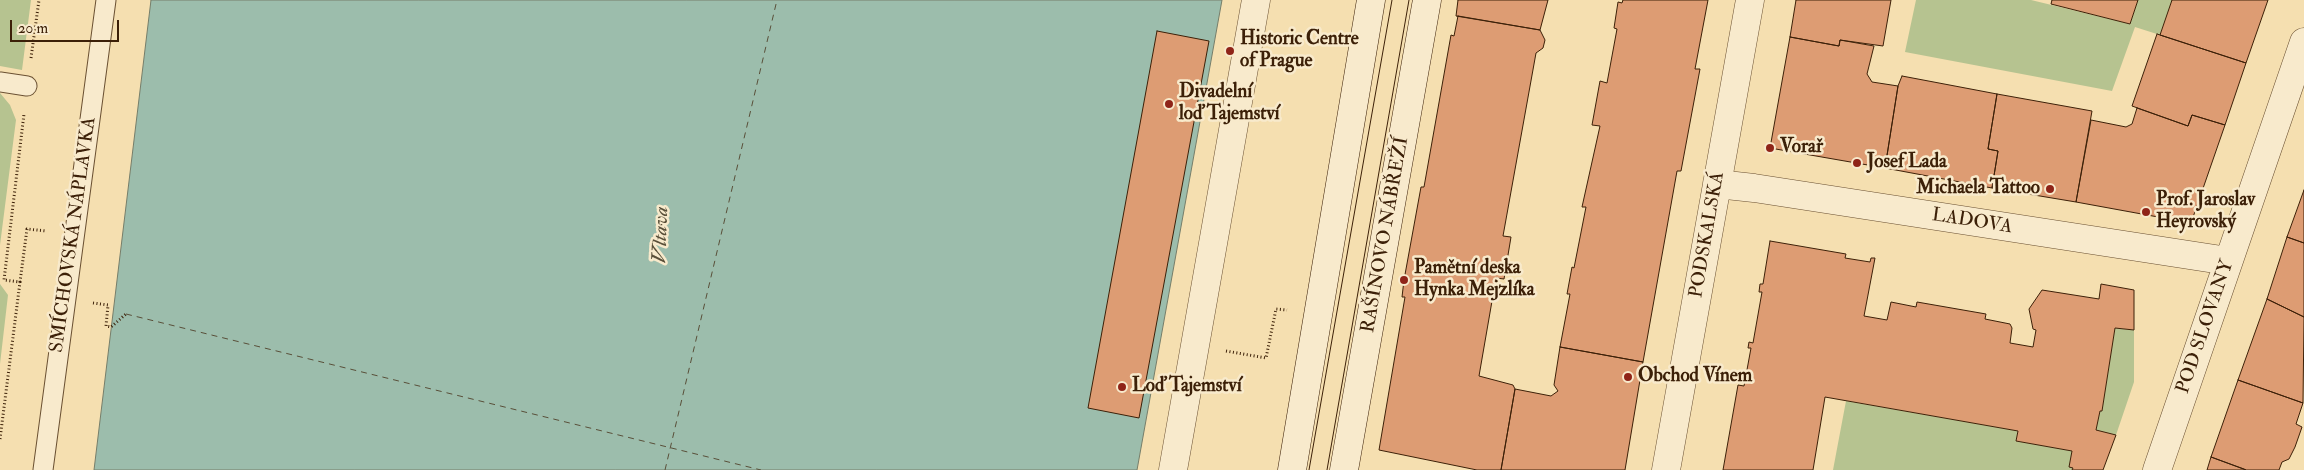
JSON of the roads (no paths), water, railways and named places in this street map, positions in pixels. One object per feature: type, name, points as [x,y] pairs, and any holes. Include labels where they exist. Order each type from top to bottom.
[{"type":"street","points":[[1173,470],[1256,0]]},
{"type":"street","points":[[1292,470],[1371,0]]},
{"type":"street","name":"RAŠÍNOVO NÁBŘEŽÍ","points":[[1344,470],[1427,0]]},
{"type":"street","name":"PODSKALSKÁ","points":[[1666,470],[1750,0]]},
{"type":"street","name":"POD SLOVANY","points":[[2157,470],[2304,42]]},
{"type":"street","name":"LADOVA","points":[[1717,184],[1754,188],[2228,261]]},
{"type":"lane","name":"SMÍCHOVSKÁ NÁPLAVKA","points":[[43,470],[106,0]]},
{"type":"lane","points":[[0,82],[27,86]]},
{"type":"water","name":"Vltava","points":[[151,0],[1222,0],[1137,470],[94,470]]},
{"type":"tram line","points":[[1309,470],[1392,0]]},
{"type":"tram line","points":[[1327,470],[1409,0]]},
{"type":"place","name":"Historic Centre of Prague","points":[[1230,51]]},
{"type":"place","name":"Divadelní loď Tajemství","points":[[1169,104]]},
{"type":"place","name":"Vorař","points":[[1770,148]]},
{"type":"place","name":"Josef Lada","points":[[1857,163]]},
{"type":"place","name":"Michaela Tattoo","points":[[2050,189]]},
{"type":"place","name":"Prof. Jaroslav Heyrovský","points":[[2146,212]]},
{"type":"place","name":"Pamětní deska Hynka Mejzlíka","points":[[1404,280]]},
{"type":"place","name":"Obchod Vínem","points":[[1628,377]]},
{"type":"place","name":"Loď Tajemství","points":[[1122,387]]}]
